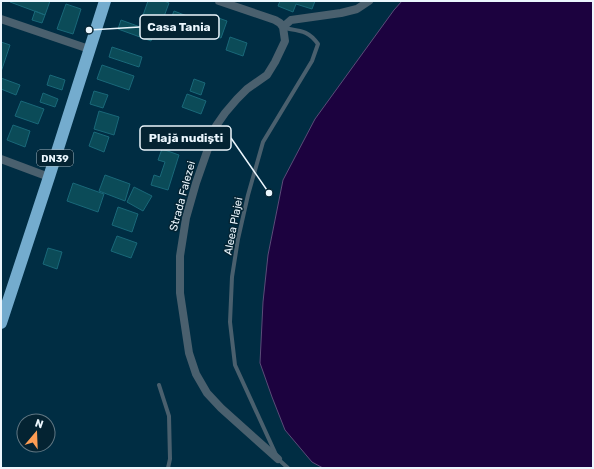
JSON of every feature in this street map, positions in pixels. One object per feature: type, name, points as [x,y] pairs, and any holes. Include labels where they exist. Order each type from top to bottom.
[{"type":"highway","name":"DN39","points":[[2,318],[105,1]]},
{"type":"street","points":[[219,1],[275,20],[283,27],[291,20],[341,13],[357,9],[369,1]]},
{"type":"street","points":[[1,19],[89,49]]},
{"type":"street","name":"Strada Falezei","points":[[278,459],[221,408],[207,393],[196,374],[189,353],[180,293],[180,256],[186,218],[196,183],[216,126],[237,99],[267,75],[285,40],[283,27]]},
{"type":"street","points":[[1,159],[49,177]]},
{"type":"lane","name":"Aleea Plajei","points":[[278,459],[234,365],[230,322],[232,277],[238,239],[248,195],[263,142],[312,61],[318,44],[314,38],[306,32],[283,27]]},
{"type":"lane","points":[[159,385],[169,416],[170,459],[168,468]]},
{"type":"lane","points":[[278,459],[288,468]]},
{"type":"shaded area","points":[[402,1],[593,1],[593,468],[323,468],[312,462],[285,430],[260,363],[263,302],[268,255],[283,180],[315,119]]},
{"type":"building","points":[[10,1],[50,1],[45,15]]},
{"type":"building","points":[[148,1],[164,1],[169,3],[159,30],[140,24]]},
{"type":"building","points":[[280,1],[315,1],[312,9],[296,4],[293,12],[278,6]]},
{"type":"building","points":[[66,4],[81,9],[73,34],[57,29]]},
{"type":"building","points":[[35,11],[45,15],[42,23],[32,20]]},
{"type":"building","points":[[174,11],[187,16],[179,36],[166,31]]},
{"type":"building","points":[[210,15],[227,21],[221,38],[204,33]]},
{"type":"building","points":[[121,20],[154,32],[151,41],[118,29]]},
{"type":"building","points":[[230,37],[247,43],[243,56],[226,50]]},
{"type":"building","points":[[1,42],[10,45],[1,72]]},
{"type":"building","points":[[112,47],[142,57],[139,67],[109,57]]},
{"type":"building","points":[[102,65],[134,76],[129,90],[97,79]]},
{"type":"building","points":[[50,75],[65,80],[62,90],[47,85]]},
{"type":"building","points":[[1,78],[20,85],[16,95],[1,89]]},
{"type":"building","points":[[194,79],[205,83],[201,95],[190,91]]},
{"type":"building","points":[[94,91],[108,95],[103,108],[90,104]]},
{"type":"building","points":[[43,93],[58,99],[55,107],[40,102]]},
{"type":"building","points":[[187,94],[206,101],[201,114],[182,107]]},
{"type":"building","points":[[21,101],[44,109],[38,124],[15,116]]},
{"type":"building","points":[[99,111],[119,117],[114,135],[94,129]]},
{"type":"building","points":[[13,125],[30,131],[25,147],[7,140]]},
{"type":"building","points":[[94,132],[109,137],[104,152],[89,146]]},
{"type":"building","points":[[162,149],[179,155],[168,190],[151,185],[154,175],[160,177],[165,162],[158,160]]},
{"type":"building","points":[[105,175],[130,184],[125,201],[99,191]]},
{"type":"building","points":[[73,183],[104,194],[98,212],[67,201]]},
{"type":"building","points":[[134,187],[152,196],[143,211],[127,202]]},
{"type":"building","points":[[118,207],[138,214],[132,232],[112,225]]},
{"type":"building","points":[[117,236],[137,243],[131,258],[111,251]]},
{"type":"building","points":[[48,248],[62,252],[57,269],[43,264]]},
{"type":"place","name":"Casa Tania","points":[[89,30]]},
{"type":"place","name":"Plajă nudiști","points":[[269,193]]}]
